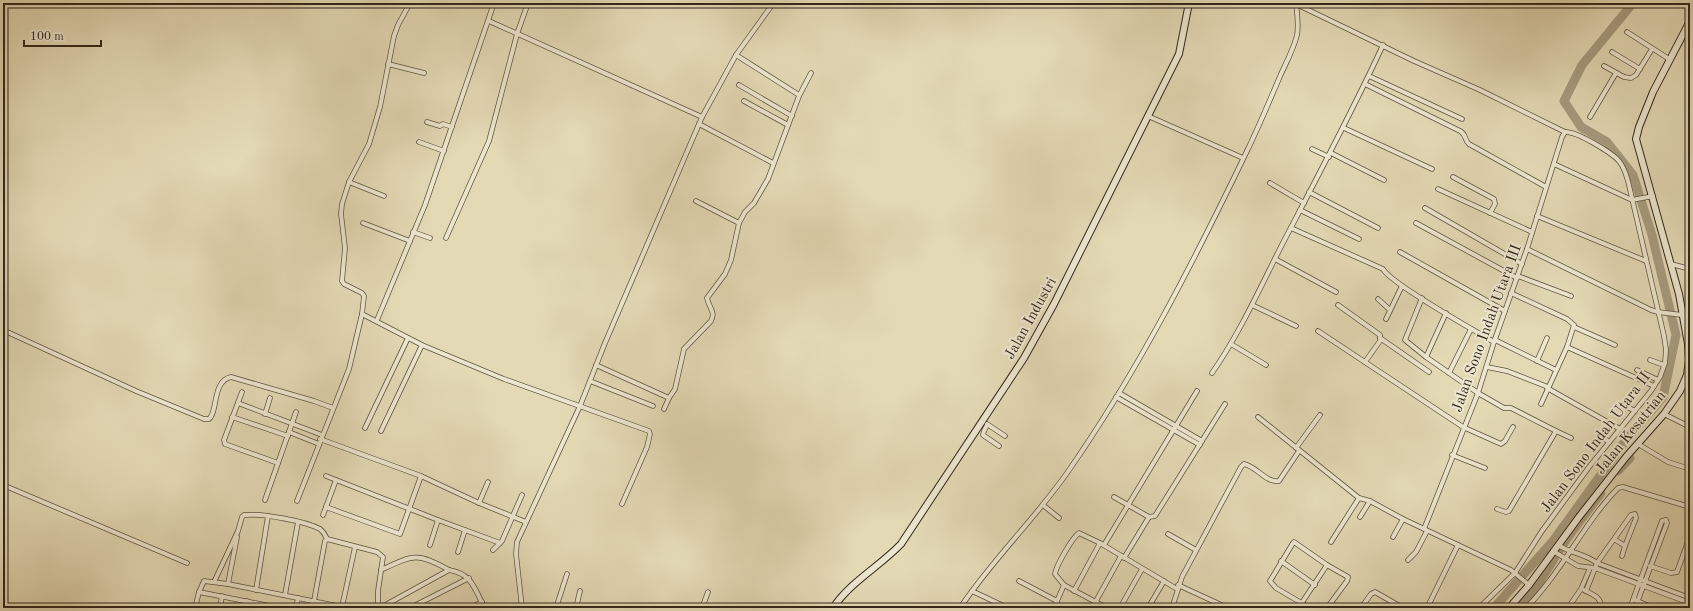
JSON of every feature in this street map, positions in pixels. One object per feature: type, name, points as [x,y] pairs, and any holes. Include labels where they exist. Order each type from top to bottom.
[{"type":"street","points":[[297,501],[321,437],[349,370],[362,314],[364,296],[362,293],[344,284],[342,281],[345,248],[341,214],[342,204],[349,182],[369,144],[380,107],[394,36],[410,3]]},
{"type":"street","points":[[377,320],[414,232],[444,151],[489,21],[493,3]]},
{"type":"street","points":[[446,238],[489,141],[517,34],[528,3]]},
{"type":"street","name":"Jalan Industri","points":[[833,608],[842,594],[886,558],[900,544],[985,423],[1024,358],[1054,304],[1179,54],[1189,3]]},
{"type":"street","points":[[960,608],[972,591],[1043,505],[1081,453],[1117,395],[1198,250],[1243,158],[1295,43],[1298,23],[1296,3]]},
{"type":"street","name":"Jalan Sono Indah Utara II","points":[[1296,3],[1414,61],[1480,90],[1566,132],[1576,135],[1608,152],[1618,160],[1624,167],[1627,176],[1646,262],[1660,312],[1665,345],[1664,365],[1654,386],[1570,492],[1515,573],[1479,608]]},
{"type":"street","points":[[522,608],[516,547],[526,522],[580,406],[596,365],[702,117],[736,55],[772,6]]},
{"type":"street","points":[[489,21],[702,117]]},
{"type":"street","name":"Jalan Kesatrian","points":[[1509,608],[1638,444],[1664,414],[1680,391],[1687,375],[1689,353],[1671,264],[1650,196],[1638,148],[1637,136],[1644,113],[1669,59],[1690,22]]},
{"type":"street","points":[[1627,32],[1669,59]]},
{"type":"street","points":[[1212,373],[1231,344],[1252,305],[1309,192],[1344,128],[1383,46]]},
{"type":"street","points":[[1604,66],[1616,73],[1630,78],[1640,69],[1652,49]]},
{"type":"street","points":[[1612,52],[1640,69]]},
{"type":"street","points":[[736,55],[799,95]]},
{"type":"street","points":[[388,64],[424,73]]},
{"type":"street","points":[[664,409],[669,398],[676,389],[684,349],[713,318],[714,314],[707,298],[725,274],[731,260],[739,223],[759,194],[792,116],[799,95],[811,73]]},
{"type":"street","points":[[1590,117],[1616,73]]},
{"type":"street","points":[[1369,76],[1462,119]]},
{"type":"street","points":[[1365,84],[1460,131],[1465,135],[1469,144],[1546,187]]},
{"type":"street","points":[[739,85],[792,116]]},
{"type":"street","points":[[744,101],[788,125]]},
{"type":"street","points":[[1148,116],[1243,158]]},
{"type":"street","points":[[428,122],[440,126],[442,124],[452,127]]},
{"type":"street","points":[[699,124],[773,163]]},
{"type":"street","points":[[1344,128],[1432,169]]},
{"type":"street","name":"Jalan Sono Indah Utara III","points":[[1408,560],[1416,552],[1452,455],[1478,393],[1494,341],[1527,250],[1546,187],[1566,132]]},
{"type":"street","points":[[419,142],[444,151]]},
{"type":"street","points":[[1312,149],[1330,155],[1384,180]]},
{"type":"street","points":[[1554,164],[1633,199],[1650,196]]},
{"type":"street","points":[[1453,177],[1494,199],[1494,204],[1490,213]]},
{"type":"street","points":[[349,182],[384,196]]},
{"type":"street","points":[[1270,183],[1304,203]]},
{"type":"street","points":[[1438,189],[1532,232]]},
{"type":"street","points":[[1309,192],[1378,228]]},
{"type":"street","points":[[696,201],[739,223]]},
{"type":"street","points":[[1425,208],[1522,264]]},
{"type":"street","points":[[1300,210],[1359,239]]},
{"type":"street","points":[[1537,216],[1646,262]]},
{"type":"street","points":[[363,223],[410,241]]},
{"type":"street","points":[[1416,223],[1517,277],[1572,296]]},
{"type":"street","points":[[1291,228],[1383,269],[1385,273],[1402,286],[1471,329],[1556,370]]},
{"type":"street","points":[[414,232],[430,238]]},
{"type":"street","points":[[1527,250],[1660,312],[1690,316]]},
{"type":"street","points":[[1400,252],[1505,311]]},
{"type":"street","points":[[1275,259],[1336,292]]},
{"type":"street","points":[[1671,264],[1690,268]]},
{"type":"street","points":[[1386,319],[1402,286]]},
{"type":"street","points":[[1512,293],[1568,319],[1574,324],[1574,327],[1615,345]]},
{"type":"street","points":[[1422,298],[1405,340],[1426,358],[1478,393],[1504,408],[1511,408],[1571,438]]},
{"type":"street","points":[[1378,299],[1390,310]]},
{"type":"street","points":[[1252,305],[1296,326]]},
{"type":"street","points":[[1338,305],[1374,330],[1380,335],[1380,338],[1429,372]]},
{"type":"street","points":[[1426,358],[1446,313]]},
{"type":"street","points":[[362,314],[377,320],[422,345],[504,379],[650,432],[647,447],[622,504]]},
{"type":"street","points":[[1541,404],[1567,347],[1574,327]]},
{"type":"street","points":[[1449,373],[1471,329]]},
{"type":"street","points":[[3,330],[136,391],[204,419],[208,419],[212,416],[217,394],[224,381],[231,377],[333,408]]},
{"type":"street","points":[[1318,331],[1463,427],[1501,444],[1505,441],[1513,427]]},
{"type":"street","points":[[365,428],[408,338]]},
{"type":"street","points":[[1365,362],[1380,338]]},
{"type":"street","points":[[1537,361],[1547,338]]},
{"type":"street","points":[[1231,344],[1266,365]]},
{"type":"street","points":[[381,431],[422,345]]},
{"type":"street","points":[[1567,347],[1654,386]]},
{"type":"street","points":[[1650,360],[1664,365]]},
{"type":"street","points":[[596,365],[669,398]]},
{"type":"street","points":[[1487,367],[1507,371],[1547,388],[1620,429]]},
{"type":"street","points":[[1637,370],[1658,380]]},
{"type":"street","points":[[590,381],[653,406]]},
{"type":"street","points":[[1074,591],[1197,390]]},
{"type":"street","points":[[242,392],[224,440],[226,446],[278,464]]},
{"type":"street","points":[[1117,395],[1201,443]]},
{"type":"street","points":[[265,414],[270,398]]},
{"type":"street","points":[[238,403],[421,476],[479,503],[526,522]]},
{"type":"street","points":[[1114,497],[1149,517],[1154,517],[1158,513],[1225,404]]},
{"type":"street","points":[[1622,404],[1635,411]]},
{"type":"street","points":[[264,500],[296,412]]},
{"type":"street","points":[[1664,414],[1690,427]]},
{"type":"street","points":[[1173,608],[1178,587],[1196,550],[1241,467],[1244,464],[1251,466],[1272,481],[1279,481],[1320,415]]},
{"type":"street","points":[[232,417],[319,444]]},
{"type":"street","points":[[1258,417],[1359,498],[1370,500],[1403,519],[1515,573],[1528,583]]},
{"type":"street","points":[[999,446],[983,435],[985,423],[1005,436]]},
{"type":"street","points":[[1497,509],[1506,512],[1509,511],[1556,431]]},
{"type":"street","points":[[1599,435],[1609,442]]},
{"type":"street","points":[[1638,444],[1668,462],[1690,469]]},
{"type":"street","points":[[1452,455],[1485,468]]},
{"type":"street","points":[[326,476],[500,543]]},
{"type":"street","points":[[326,506],[399,534],[421,476]]},
{"type":"street","points":[[323,515],[336,480]]},
{"type":"street","points":[[479,503],[488,482]]},
{"type":"street","points":[[3,485],[187,564]]},
{"type":"street","points":[[1526,608],[1566,560],[1589,524],[1615,491],[1620,487],[1690,507]]},
{"type":"street","points":[[493,550],[500,543],[522,496]]},
{"type":"street","points":[[1331,542],[1359,498]]},
{"type":"street","points":[[1360,517],[1370,500]]},
{"type":"street","points":[[1043,505],[1059,518]]},
{"type":"street","points":[[1586,592],[1597,563],[1631,515],[1635,514],[1636,518],[1622,556]]},
{"type":"street","points":[[228,584],[238,531],[244,515],[268,516],[298,522],[320,529],[328,539],[351,544],[355,548],[377,552],[382,555],[378,596],[379,608],[449,570]]},
{"type":"street","points":[[256,590],[268,516]]},
{"type":"street","points":[[1096,601],[1122,557],[1149,517]]},
{"type":"street","points":[[1393,536],[1403,519]]},
{"type":"street","points":[[430,545],[438,520]]},
{"type":"street","points":[[1630,608],[1651,566],[1667,523],[1666,520],[1662,521],[1646,564],[1642,582]]},
{"type":"street","points":[[284,595],[298,522]]},
{"type":"street","points":[[458,552],[465,530]]},
{"type":"street","points":[[214,582],[238,531]]},
{"type":"street","points":[[1107,608],[1064,585],[1056,577],[1055,572],[1074,537],[1080,533],[1102,544],[1164,581],[1228,608]]},
{"type":"street","points":[[1168,534],[1196,550]]},
{"type":"street","points":[[1646,564],[1671,573],[1677,572],[1690,536]]},
{"type":"street","points":[[314,601],[325,541],[328,539]]},
{"type":"street","points":[[1614,539],[1626,546]]},
{"type":"street","points":[[1310,608],[1276,588],[1270,581],[1293,542],[1327,565],[1346,574],[1348,579],[1327,608]]},
{"type":"street","points":[[1427,608],[1458,545]]},
{"type":"street","points":[[1559,546],[1571,552],[1582,554],[1597,563],[1690,603]]},
{"type":"street","points":[[195,608],[199,592],[204,581],[228,584],[345,607],[355,548]]},
{"type":"street","points":[[1554,552],[1566,560],[1584,568],[1595,568],[1690,598]]},
{"type":"street","points":[[381,570],[407,558],[413,557],[427,559],[449,570],[464,573],[469,578],[485,608]]},
{"type":"street","points":[[1281,561],[1315,585]]},
{"type":"street","points":[[1301,604],[1327,565]]},
{"type":"street","points":[[1120,608],[1142,568]]},
{"type":"street","points":[[1568,608],[1581,589],[1590,568]]},
{"type":"street","points":[[556,608],[567,574]]},
{"type":"street","points":[[410,608],[469,578]]},
{"type":"street","points":[[1019,581],[1057,601]]},
{"type":"street","points":[[1148,608],[1164,581]]},
{"type":"street","points":[[1054,608],[1064,585]]},
{"type":"street","points":[[1581,589],[1599,598],[1601,604],[1600,608]]},
{"type":"street","points":[[576,608],[580,591]]},
{"type":"street","points":[[972,591],[1008,608]]},
{"type":"street","points":[[199,592],[280,608]]},
{"type":"street","points":[[702,608],[708,592]]},
{"type":"street","points":[[1362,608],[1371,594],[1375,592],[1399,607]]},
{"type":"street","points":[[220,608],[222,596]]},
{"type":"street","points":[[296,608],[298,598]]},
{"type":"street","points":[[1635,600],[1635,608]]},
{"type":"street","points":[[1635,600],[1654,608]]},
{"type":"street","points":[[245,608],[246,601]]},
{"type":"street","points":[[470,608],[482,602]]},
{"type":"waterway","points":[[1494,608],[1553,541],[1626,440],[1663,397],[1676,335],[1652,235],[1633,175],[1607,142],[1581,127],[1564,101],[1582,65],[1633,3]]},
{"type":"waterway","points":[[1618,471],[1630,458]]},
{"type":"waterway","points":[[1517,608],[1537,586],[1568,537],[1601,493]]}]
